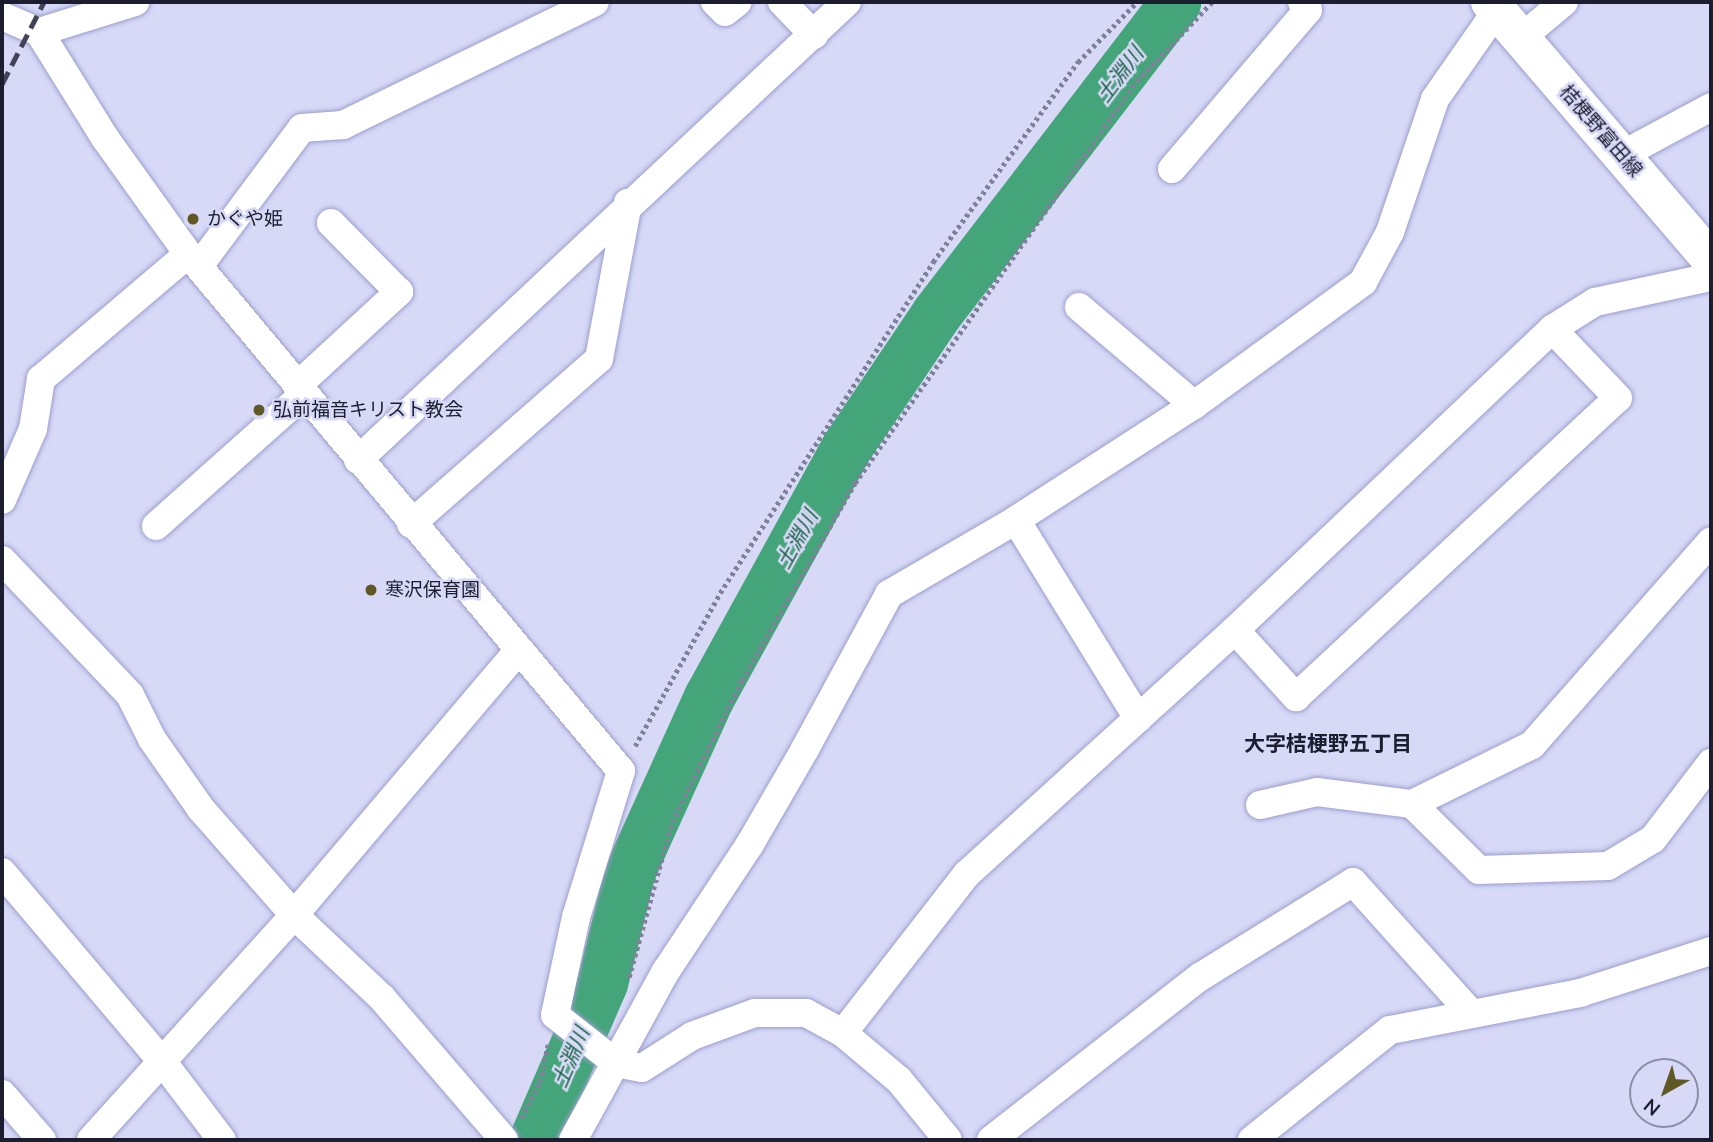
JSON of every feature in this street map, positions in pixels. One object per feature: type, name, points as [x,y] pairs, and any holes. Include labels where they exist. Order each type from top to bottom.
[{"type":"main road","name":"桔梗野富田線","points":[[1502,16],[1711,260]]},
{"type":"street","points":[[39,32],[135,2]]},
{"type":"street","points":[[2,500],[33,429],[41,379],[194,260],[302,128],[342,125],[595,2]]},
{"type":"street","points":[[715,2],[725,12],[738,2]]},
{"type":"street","points":[[782,2],[814,35]]},
{"type":"street","points":[[358,460],[628,203],[847,2]]},
{"type":"street","points":[[1172,169],[1308,10],[1302,2]]},
{"type":"street","points":[[573,1140],[608,1055],[750,844],[889,594],[1016,520],[1194,405],[1363,282],[1390,232],[1435,99],[1502,16],[1564,2]]},
{"type":"street","points":[[2,16],[39,32],[106,138],[194,260],[517,652],[621,771],[576,917],[559,1018],[608,1055],[642,1068],[692,1036],[755,1013],[806,1013],[843,1033],[899,1080],[948,1140]]},
{"type":"street","points":[[1622,155],[1711,107]]},
{"type":"street","points":[[411,524],[598,359],[628,203]]},
{"type":"street","points":[[156,526],[301,390],[399,292],[331,223]]},
{"type":"street","points":[[843,1033],[967,874],[1235,631],[1552,329],[1595,302],[1711,277]]},
{"type":"street","points":[[1079,307],[1194,405]]},
{"type":"street","points":[[1235,631],[1296,697],[1618,398],[1552,329]]},
{"type":"street","points":[[1016,520],[1138,718]]},
{"type":"street","points":[[1261,805],[1317,792],[1412,804],[1532,745],[1711,541]]},
{"type":"street","points":[[2,560],[130,695],[152,739],[201,809],[294,915],[382,998],[510,1134]]},
{"type":"street","points":[[103,1136],[162,1060],[294,915],[517,652]]},
{"type":"street","points":[[1412,804],[1479,870],[1608,866],[1653,839],[1711,763]]},
{"type":"street","points":[[2,873],[162,1060],[222,1140]]},
{"type":"street","points":[[990,1140],[1200,977],[1353,882],[1471,1013]]},
{"type":"street","points":[[1252,1140],[1390,1030],[1580,993],[1711,951]]},
{"type":"street","points":[[2,1094],[42,1140]]},
{"type":"path","points":[[621,771],[720,593],[933,262],[1078,62],[1137,2]]},
{"type":"path","points":[[626,988],[672,822],[743,680],[855,483],[1137,81],[1212,2]]},
{"type":"path","points":[[510,1134],[540,1082],[559,1018]]},
{"type":"waterway","name":"土淵川","points":[[534,1140],[602,983],[630,871],[709,697],[846,448],[936,314],[1175,2]]},
{"type":"railway","points":[[2,84],[44,2]]},
{"type":"place","name":"かぐや姫","points":[[193,219]]},
{"type":"place","name":"弘前福音キリスト教会","points":[[259,410]]},
{"type":"place","name":"寒沢保育園","points":[[371,590]]},
{"type":"district","name":"大字桔梗野五丁目","points":[[1328,743]]}]
